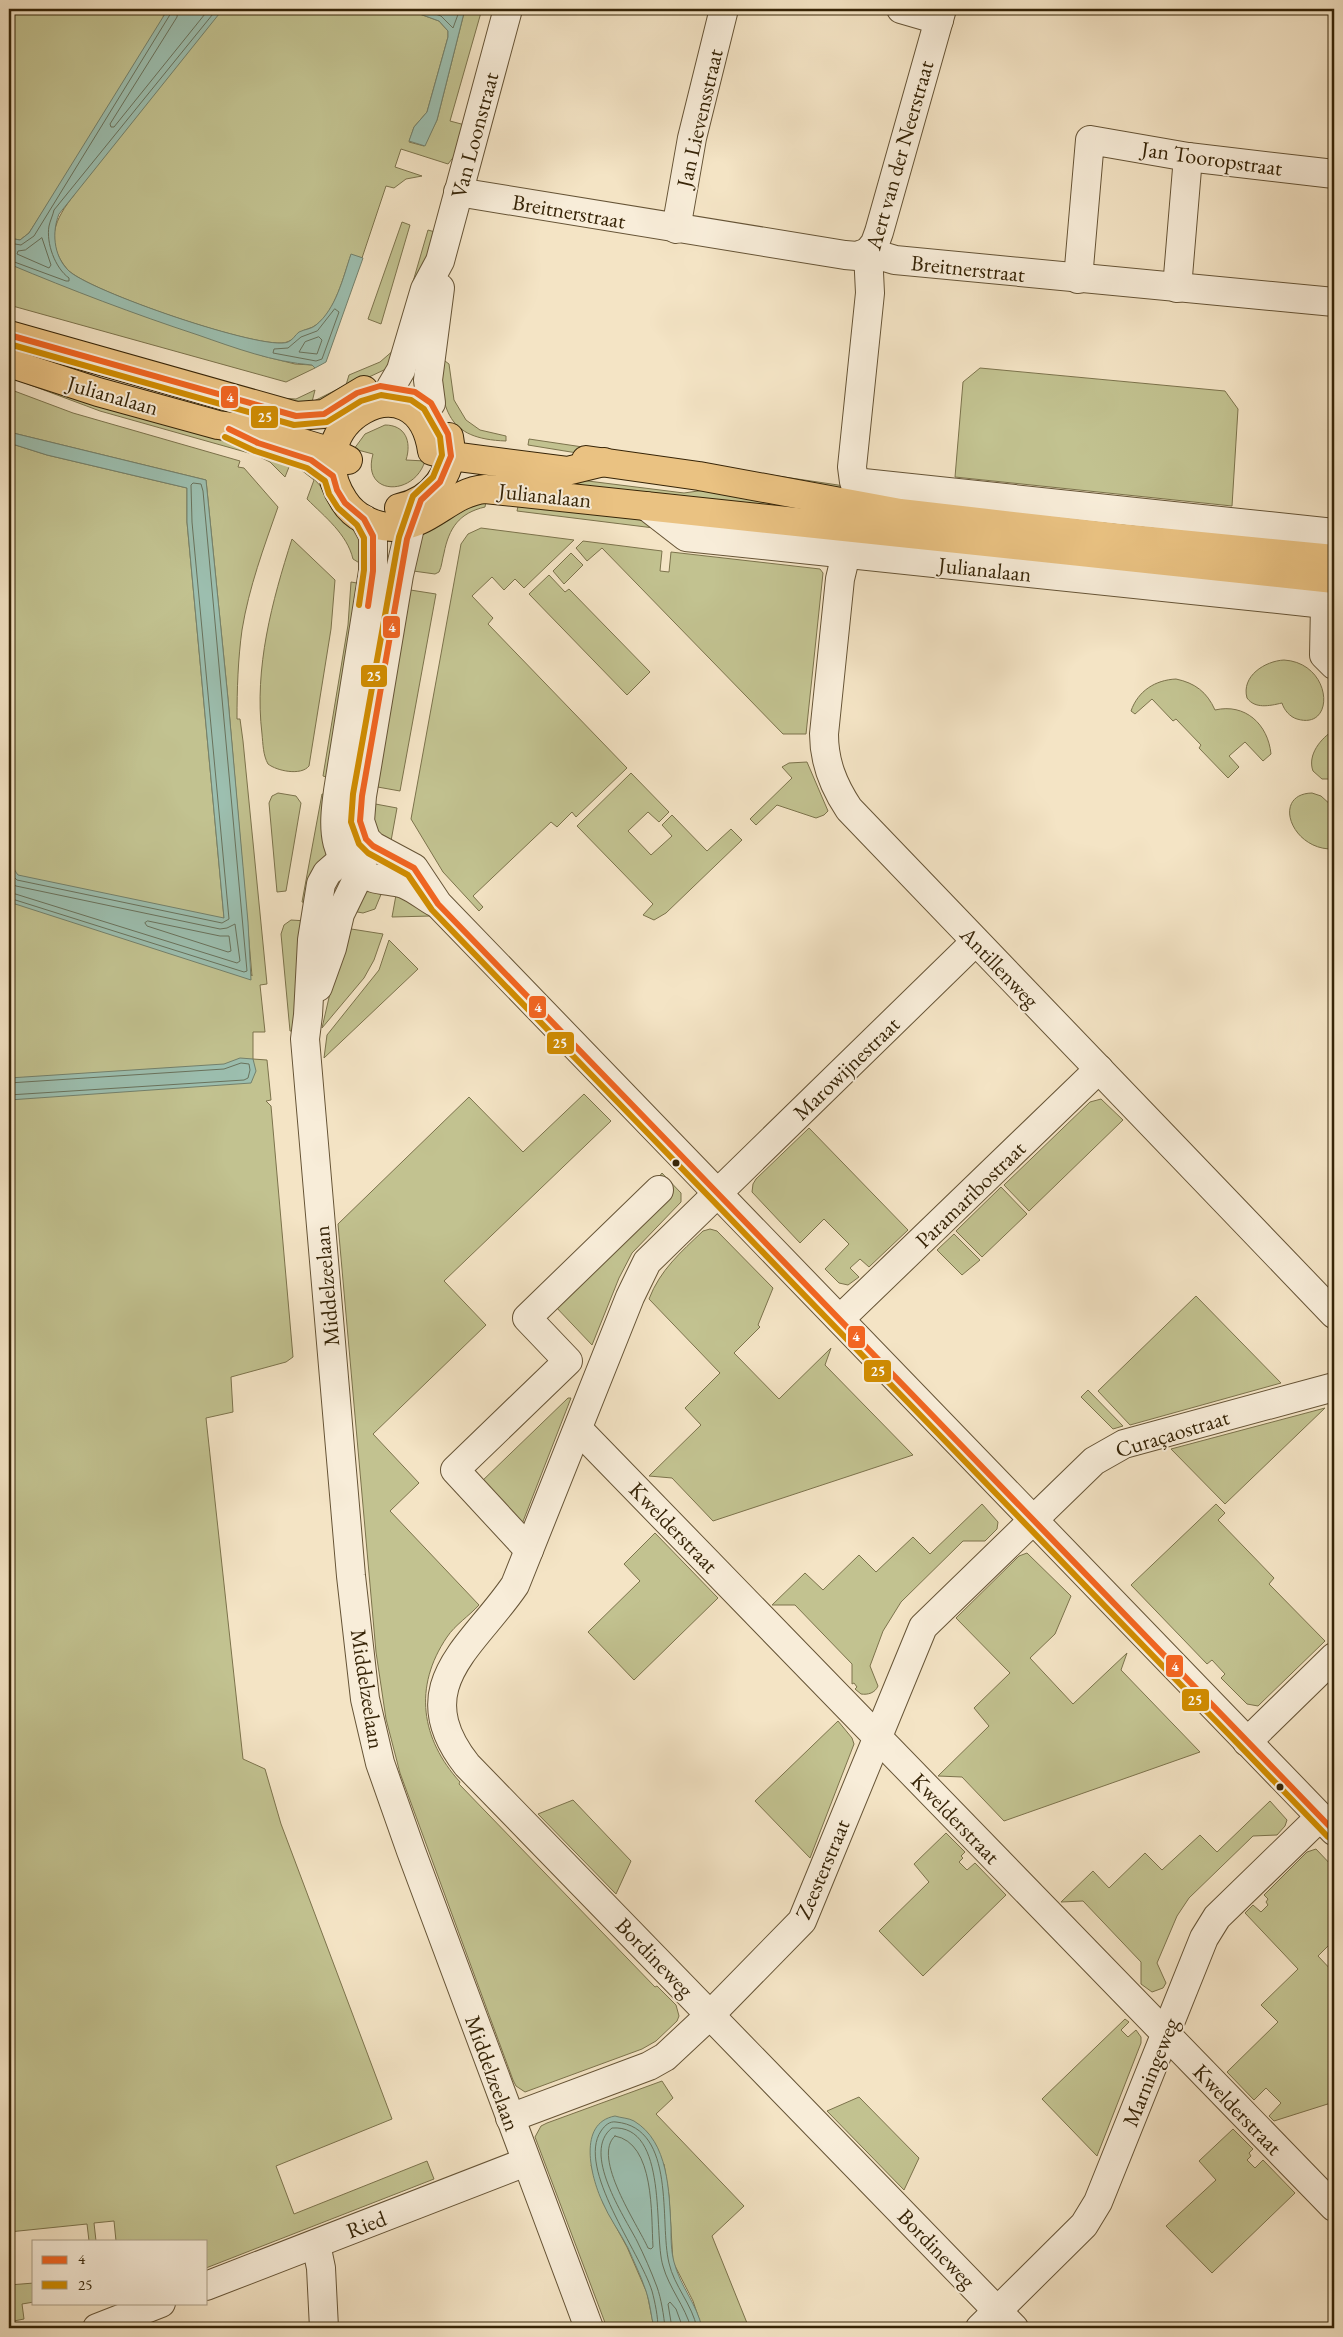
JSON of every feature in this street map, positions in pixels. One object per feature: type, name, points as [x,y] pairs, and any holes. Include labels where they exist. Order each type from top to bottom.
[{"type":"main road","name":"Julianalaan","points":[[9,336],[296,416],[324,414],[371,397],[396,404],[416,413],[428,431],[432,451],[462,443],[699,476],[900,513],[1119,538],[1334,534]]},
{"type":"main road","name":"Julianalaan","points":[[9,363],[98,392],[218,425],[258,442],[311,460],[332,464],[348,460],[352,482],[359,493],[369,502],[381,507],[427,509],[465,493],[485,489],[1334,579]]},
{"type":"main road","points":[[415,392],[431,403],[449,445],[440,482],[427,509],[392,527],[372,524],[345,503],[337,490],[332,464],[342,428],[361,411],[371,397],[415,392]]},
{"type":"street","name":"Van Loonstraat","points":[[371,397],[402,370],[425,289],[440,261],[508,9]]},
{"type":"street","name":"Jan Lievensstraat","points":[[676,229],[692,138],[724,9]]},
{"type":"street","points":[[901,9],[941,14]]},
{"type":"street","name":"Aert van der Neerstraat","points":[[854,482],[852,467],[870,293],[868,252],[875,243],[879,232],[941,14]]},
{"type":"street","name":"Jan Tooropstraat","points":[[1078,279],[1090,140],[1188,157],[1334,174]]},
{"type":"street","points":[[1177,288],[1188,157]]},
{"type":"street","name":"Breitnerstraat","points":[[458,192],[845,255],[856,256],[868,252],[894,260],[1334,302]]},
{"type":"street","name":"Van Loonstraat","points":[[431,403],[428,380],[440,296],[440,261]]},
{"type":"street","name":"Julianalaan","points":[[854,482],[1334,534]]},
{"type":"street","name":"Julianalaan","points":[[900,513],[948,493]]},
{"type":"street","name":"Julianalaan","points":[[646,506],[686,537],[1330,605]]},
{"type":"street","points":[[427,509],[399,575],[362,796],[360,821],[370,843],[414,868],[438,904],[1327,1824]]},
{"type":"street","points":[[364,519],[370,529],[375,545],[374,571],[334,818],[335,837],[338,849],[352,865],[375,878],[403,884],[438,904]]},
{"type":"street","name":"Antillenweg","points":[[846,554],[840,579],[824,734],[824,752],[839,794],[848,808],[975,942],[1334,1314]]},
{"type":"street","points":[[1330,605],[1324,654],[1334,665]]},
{"type":"street","name":"Middelzeelaan","points":[[370,843],[352,865],[327,874],[321,884],[312,940],[308,1015],[304,1039],[352,1576],[365,1699],[380,1763],[589,2328]]},
{"type":"street","name":"Marowijnestraat","points":[[717,1193],[975,942]]},
{"type":"street","name":"Paramaribostraat","points":[[840,1319],[1099,1069]]},
{"type":"street","points":[[600,1376],[578,1368],[568,1361],[527,1318],[659,1190]]},
{"type":"street","name":"Bordineweg","points":[[717,1193],[647,1262],[630,1297],[515,1585],[498,1610],[460,1653],[448,1675],[443,1696],[444,1717],[449,1736],[467,1765],[710,2015],[997,2323]]},
{"type":"street","points":[[530,1550],[455,1470],[568,1361]]},
{"type":"street","name":"Curaçaostraat","points":[[1032,1519],[1094,1461],[1113,1448],[1334,1387]]},
{"type":"street","name":"Kwelderstraat","points":[[578,1428],[1334,2207]]},
{"type":"street","name":"Zeesterstraat","points":[[510,2118],[649,2066],[665,2056],[710,2015],[802,1922],[923,1627],[1032,1519]]},
{"type":"street","points":[[1247,1742],[1334,1657]]},
{"type":"street","name":"Marningeweg","points":[[997,2323],[1084,2225],[1098,2202],[1204,1938],[1216,1917],[1327,1824]]},
{"type":"street","name":"Ried","points":[[208,2285],[526,2162]]},
{"type":"street","points":[[316,2244],[321,2268],[324,2328]]},
{"type":"street","points":[[97,2328],[158,2304]]},
{"type":"green space","points":[[9,9],[168,9],[163,17],[221,12],[223,9],[406,9],[439,21],[448,31],[448,37],[427,112],[414,127],[409,142],[424,146],[437,120],[465,9],[482,9],[450,121],[465,125],[456,154],[448,164],[401,149],[395,167],[422,176],[406,179],[394,188],[386,186],[362,258],[351,255],[338,293],[323,319],[287,342],[272,343],[212,329],[175,317],[105,291],[80,279],[67,269],[60,259],[54,240],[57,222],[74,195],[60,185],[29,233],[20,240],[9,238]]},
{"type":"green space","points":[[402,222],[410,225],[381,324],[368,319]]},
{"type":"green space","points":[[428,230],[435,232],[406,332],[399,330]]},
{"type":"green space","points":[[9,264],[263,356],[295,364],[312,365],[315,368],[286,382],[9,305]]},
{"type":"green space","points":[[395,349],[386,369],[314,403],[287,404],[277,398],[296,399],[315,390],[312,402],[346,385],[349,375],[380,362]]},
{"type":"green space","points":[[438,359],[449,364],[454,400],[466,420],[480,430],[506,436],[506,441],[471,435],[459,428],[451,418],[446,407],[442,393]]},
{"type":"green space","points":[[980,368],[1225,391],[1238,409],[1232,506],[955,477],[963,382]]},
{"type":"green space","points":[[9,377],[300,464],[327,493],[360,535],[361,564],[353,559],[341,534],[307,499],[314,480],[291,462],[285,477],[270,462],[256,455],[100,411]]},
{"type":"green space","points":[[9,389],[73,413],[240,461],[238,467],[244,468],[278,507],[257,567],[245,614],[239,663],[237,719],[240,719],[243,741],[267,984],[260,985],[265,1032],[253,1032],[253,1059],[267,1060],[271,1100],[266,1101],[271,1106],[293,1357],[286,1362],[231,1377],[233,1412],[206,1418],[243,1759],[265,1769],[281,1824],[392,2119],[276,2166],[294,2214],[427,2161],[434,2179],[208,2267],[208,2240],[116,2240],[114,2221],[94,2223],[96,2240],[89,2240],[87,2224],[9,2232],[9,443],[47,455],[187,488],[187,522],[224,918],[252,976],[228,699],[206,480],[9,432]]},
{"type":"green space","points":[[385,425],[398,428],[405,435],[408,447],[406,460],[425,461],[419,473],[411,481],[401,486],[390,487],[381,484],[375,478],[371,468],[373,454],[354,449],[365,434]]},
{"type":"green space","points":[[529,439],[838,485],[847,487],[847,497],[528,445]]},
{"type":"green space","points":[[524,473],[684,493],[726,487],[844,520],[521,485]]},
{"type":"green space","points":[[486,501],[485,507],[468,513],[452,529],[439,572],[435,574],[406,570],[415,544],[426,530],[450,515]]},
{"type":"green space","points":[[519,502],[635,514],[654,528],[517,511]]},
{"type":"green space","points":[[481,528],[574,540],[524,588],[515,579],[504,590],[492,577],[472,596],[493,618],[488,624],[627,768],[576,817],[572,812],[557,827],[551,822],[473,896],[483,907],[479,911],[443,872],[411,819],[461,544],[468,534]]},
{"type":"green space","points":[[292,539],[335,580],[331,629],[309,766],[295,772],[272,767],[268,764],[265,757],[260,709],[260,684],[266,635]]},
{"type":"green space","points":[[583,541],[662,551],[660,571],[669,572],[671,552],[820,569],[823,573],[806,734],[783,734],[602,548],[587,561],[576,548]]},
{"type":"green space","points":[[571,553],[583,565],[564,584],[553,571]]},
{"type":"green space","points":[[549,575],[565,592],[569,589],[650,672],[627,695],[529,594]]},
{"type":"green space","points":[[351,582],[357,583],[333,779],[323,776],[348,625]]},
{"type":"green space","points":[[404,589],[436,594],[400,791],[372,786]]},
{"type":"green space","points":[[1284,660],[1300,664],[1312,672],[1320,683],[1324,695],[1323,706],[1318,715],[1310,720],[1292,717],[1282,703],[1267,706],[1258,705],[1247,698],[1246,690],[1248,683],[1256,671],[1269,663]]},
{"type":"green space","points":[[1176,679],[1200,689],[1215,710],[1236,710],[1253,718],[1265,733],[1271,754],[1263,761],[1245,742],[1229,756],[1239,767],[1228,778],[1199,748],[1201,745],[1176,719],[1173,721],[1152,699],[1135,714],[1131,711],[1138,698],[1148,688],[1154,684]]},
{"type":"green space","points":[[1334,730],[1334,779],[1322,779],[1313,771],[1312,759],[1320,742]]},
{"type":"green space","points":[[807,762],[828,811],[816,818],[777,805],[756,825],[750,819],[792,778],[782,767],[789,763]]},
{"type":"green space","points":[[631,773],[669,812],[659,822],[648,812],[628,831],[651,855],[672,836],[662,825],[672,815],[707,851],[731,829],[742,840],[666,913],[654,920],[643,915],[653,904],[577,826]]},
{"type":"green space","points":[[278,793],[296,796],[301,803],[286,891],[277,892],[269,803],[272,796]]},
{"type":"green space","points":[[1312,793],[1321,796],[1332,806],[1334,805],[1334,849],[1319,847],[1307,841],[1297,832],[1291,822],[1292,802],[1299,796]]},
{"type":"green space","points":[[322,794],[330,795],[328,857],[309,904],[302,902]]},
{"type":"green space","points":[[370,803],[397,808],[391,841],[377,831]]},
{"type":"green space","points":[[369,891],[382,892],[375,909],[363,913],[352,911],[364,893]]},
{"type":"green space","points":[[396,895],[415,900],[431,916],[392,917]]},
{"type":"green space","points":[[291,920],[307,921],[292,1031],[290,1031],[281,934],[284,925]]},
{"type":"green space","points":[[345,928],[383,934],[374,960],[364,978],[322,1028]]},
{"type":"green space","points":[[389,940],[418,969],[324,1058],[327,1035],[379,970]]},
{"type":"green space","points":[[584,1094],[611,1121],[444,1281],[486,1325],[373,1434],[419,1483],[390,1511],[479,1605],[447,1637],[436,1656],[429,1675],[426,1712],[437,1748],[460,1782],[459,1784],[655,1987],[657,1986],[676,2005],[679,2016],[677,2021],[656,2041],[642,2049],[525,2092],[516,2086],[513,2080],[400,1773],[386,1719],[376,1652],[338,1224],[469,1097],[523,1152]]},
{"type":"green space","points":[[1101,1099],[1123,1120],[1029,1211],[1004,1185],[1090,1102]]},
{"type":"green space","points":[[809,1128],[908,1230],[869,1267],[860,1259],[850,1268],[859,1277],[848,1285],[839,1283],[825,1269],[849,1244],[824,1219],[800,1243],[752,1192],[756,1179]]},
{"type":"green space","points":[[662,1173],[681,1193],[681,1202],[632,1253],[619,1278],[592,1345],[554,1305]]},
{"type":"green space","points":[[1001,1187],[1027,1214],[982,1257],[956,1231]]},
{"type":"green space","points":[[710,1229],[717,1231],[773,1288],[758,1325],[760,1327],[734,1353],[779,1399],[831,1348],[825,1365],[913,1455],[713,1521],[672,1478],[649,1476],[701,1425],[685,1408],[720,1373],[649,1299],[665,1270],[703,1231]]},
{"type":"green space","points":[[954,1234],[980,1260],[962,1275],[937,1250]]},
{"type":"green space","points":[[1196,1296],[1281,1383],[1130,1425],[1098,1391]]},
{"type":"green space","points":[[1088,1390],[1123,1426],[1113,1429],[1081,1397]]},
{"type":"green space","points":[[568,1398],[571,1398],[522,1524],[480,1483]]},
{"type":"green space","points":[[1325,1408],[1225,1504],[1171,1449]]},
{"type":"green space","points":[[982,1504],[998,1522],[997,1529],[985,1541],[963,1541],[901,1602],[883,1631],[870,1666],[878,1686],[871,1693],[861,1694],[855,1689],[857,1687],[854,1683],[852,1684],[852,1664],[795,1605],[772,1605],[805,1573],[823,1590],[859,1555],[876,1572],[913,1537],[930,1554]]},
{"type":"green space","points":[[1216,1504],[1225,1513],[1218,1520],[1274,1578],[1269,1584],[1325,1641],[1258,1706],[1247,1704],[1221,1678],[1225,1674],[1212,1660],[1207,1664],[1131,1585]]},
{"type":"green space","points":[[655,1533],[718,1598],[634,1680],[588,1632],[640,1581],[624,1564]]},
{"type":"green space","points":[[1027,1553],[1071,1596],[1055,1634],[1030,1658],[1073,1704],[1127,1653],[1121,1670],[1200,1752],[1004,1821],[962,1777],[938,1776],[989,1726],[974,1708],[1010,1673],[956,1618],[1019,1556]]},
{"type":"green space","points":[[838,1721],[852,1738],[854,1744],[810,1858],[755,1801]]},
{"type":"green space","points":[[573,1800],[631,1861],[616,1894],[538,1814]]},
{"type":"green space","points":[[1270,1801],[1287,1820],[1285,1826],[1277,1835],[1253,1836],[1189,1898],[1177,1916],[1157,1963],[1166,1983],[1163,1988],[1152,1992],[1141,1984],[1141,1962],[1083,1901],[1061,1902],[1093,1871],[1109,1888],[1145,1853],[1162,1870],[1200,1835],[1217,1852]]},
{"type":"green space","points":[[946,1833],[965,1852],[959,1862],[967,1870],[975,1863],[1006,1895],[923,1976],[879,1931],[929,1882],[914,1864]]},
{"type":"green space","points":[[1316,1849],[1334,1868],[1334,1940],[1318,1956],[1334,1973],[1334,2102],[1274,2121],[1269,2116],[1281,2103],[1266,2088],[1254,2100],[1227,2072],[1278,2022],[1261,2005],[1298,1969],[1245,1913],[1253,1905],[1261,1912],[1268,1905],[1266,1902],[1268,1899],[1264,1895],[1307,1852]]},
{"type":"green space","points":[[1125,2019],[1129,2022],[1121,2030],[1128,2037],[1136,2030],[1141,2037],[1141,2043],[1097,2156],[1042,2099]]},
{"type":"green space","points":[[662,2081],[673,2098],[656,2114],[744,2206],[712,2236],[749,2328],[702,2328],[693,2301],[673,2262],[669,2196],[664,2164],[591,2165],[603,2203],[627,2247],[647,2293],[654,2328],[607,2328],[535,2137],[541,2126],[547,2123]]},
{"type":"green space","points":[[859,2097],[919,2158],[904,2190],[827,2111]]},
{"type":"green space","points":[[1233,2129],[1253,2149],[1249,2153],[1251,2156],[1247,2160],[1255,2168],[1263,2160],[1295,2193],[1212,2273],[1166,2226],[1216,2180],[1199,2161]]},
{"type":"green space","points":[[32,2283],[32,2302],[22,2304],[24,2319],[9,2322],[9,2285]]},
{"type":"water","points":[[168,9],[223,9],[59,214],[55,228],[55,243],[59,257],[68,270],[82,279],[139,304],[213,329],[273,343],[288,342],[299,332],[316,325],[329,311],[334,302],[351,254],[363,258],[326,362],[315,368],[312,365],[269,358],[226,345],[150,319],[9,264],[9,238],[20,240],[29,233]]},
{"type":"water","points":[[406,9],[465,9],[437,120],[425,146],[409,141],[414,127],[427,112],[448,37],[448,31],[439,21]]},
{"type":"water","points":[[9,432],[206,480],[228,699],[248,922],[251,980],[9,902],[9,857],[18,875],[224,918],[187,522],[187,488],[47,455],[9,443]]},
{"type":"water","points":[[240,1058],[253,1059],[256,1071],[251,1083],[9,1100],[9,1078],[224,1064]]},
{"type":"water","points":[[615,2116],[632,2120],[646,2130],[661,2155],[668,2184],[672,2254],[680,2279],[700,2319],[702,2328],[654,2328],[649,2300],[642,2280],[628,2248],[602,2201],[591,2165],[591,2140],[595,2129],[603,2121]]},
{"type":"transit line","name":"4","points":[[9,335],[296,416],[324,414],[357,393],[380,386],[415,392],[431,403],[448,434],[451,456],[440,482],[421,500],[407,539],[362,796],[360,821],[366,839],[373,846],[414,868],[438,904],[1334,1831]]},
{"type":"transit line","name":"25","points":[[9,344],[294,425],[327,422],[361,401],[381,395],[411,400],[424,409],[440,437],[442,455],[433,477],[413,496],[399,537],[353,794],[351,822],[359,844],[368,853],[408,875],[432,910],[1328,1837]]},
{"type":"transit line","name":"4","points":[[229,429],[258,443],[311,460],[333,476],[337,490],[345,503],[364,519],[373,536],[373,571],[368,606]]},
{"type":"transit line","name":"25","points":[[225,437],[255,451],[307,468],[325,481],[329,494],[338,508],[357,525],[364,538],[364,570],[359,605]]}]
